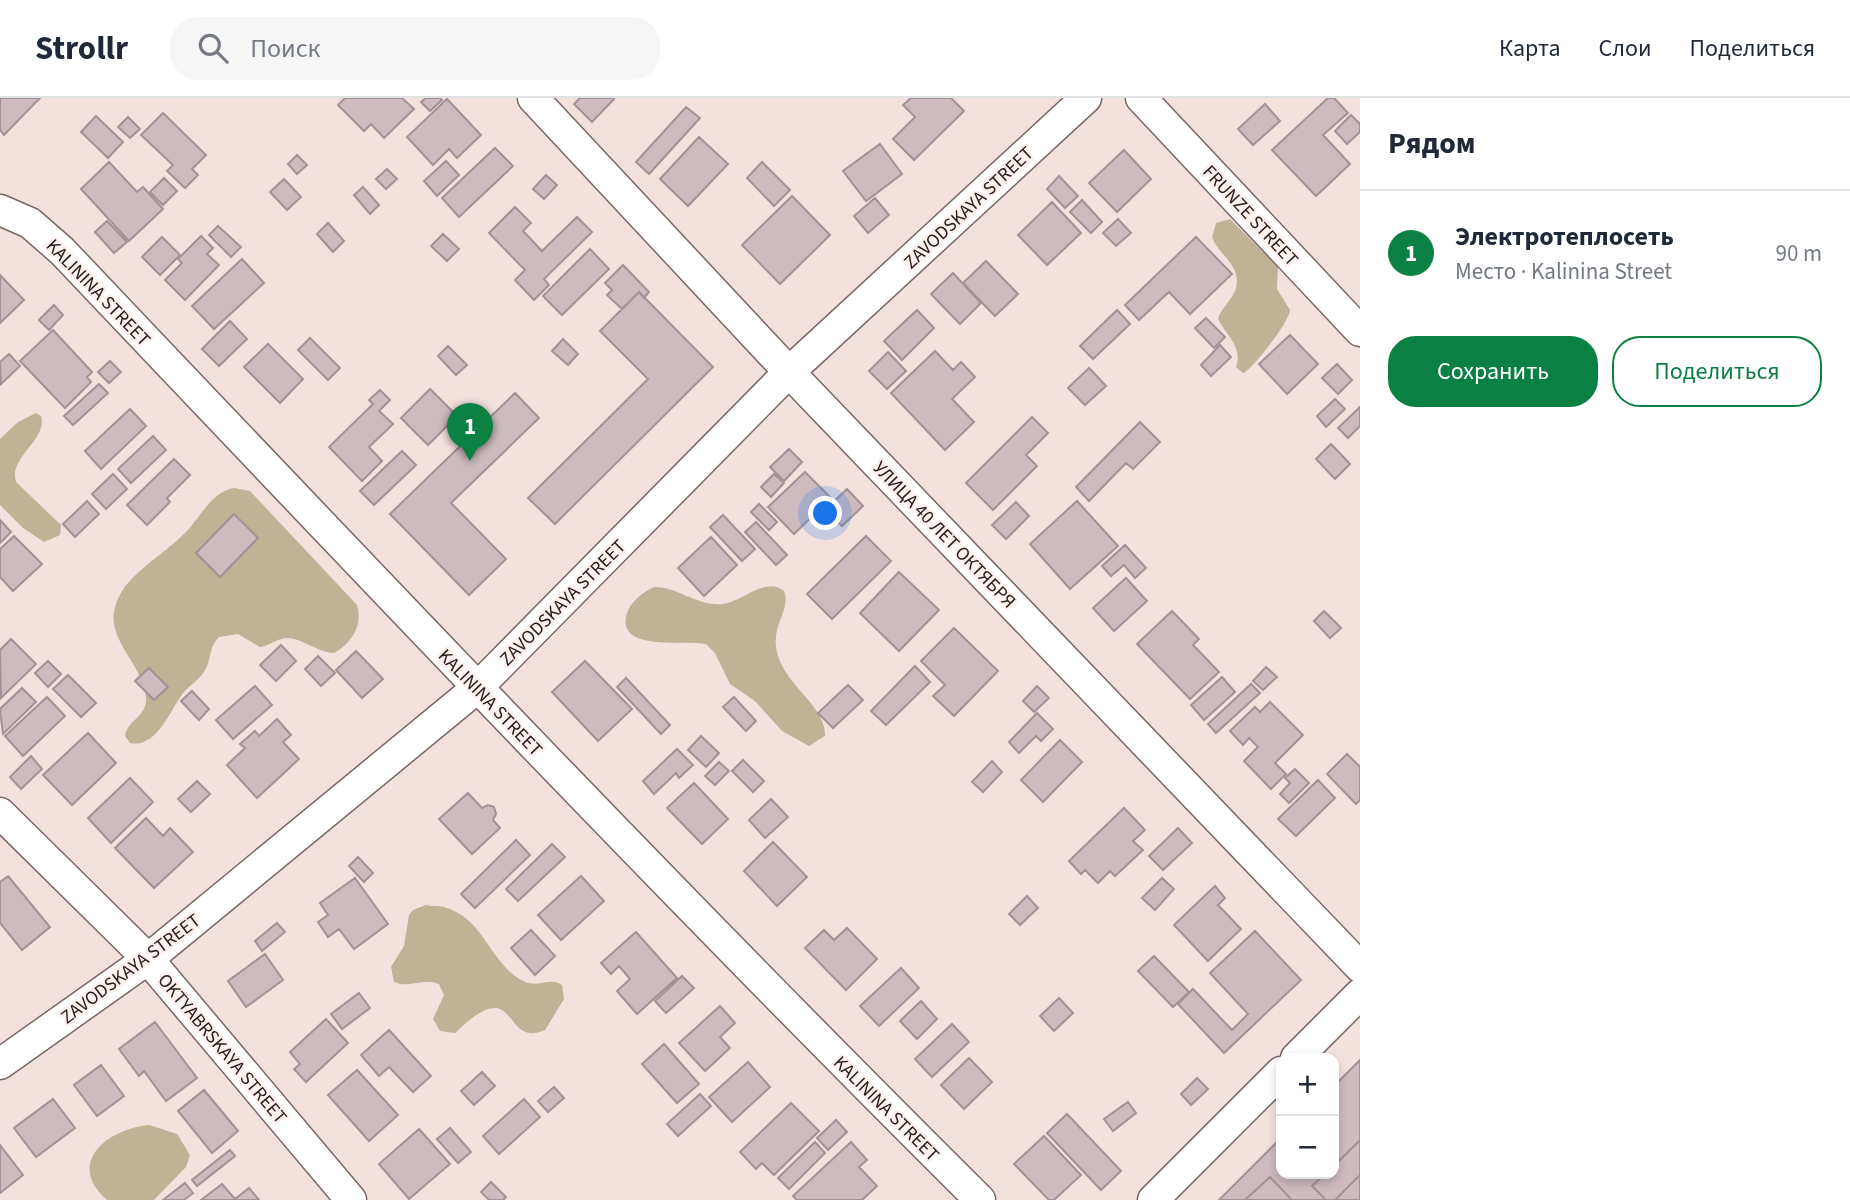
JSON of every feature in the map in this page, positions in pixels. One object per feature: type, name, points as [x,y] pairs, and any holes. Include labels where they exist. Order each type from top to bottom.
[{"type":"street","name":"УЛИЦА 40 ЛЕТ ОКТЯБРЯ","points":[[533,98],[789,372],[1360,967]]},
{"type":"street","name":"ZAVODSKAYA STREET","points":[[0,1064],[148,959],[477,688],[789,372],[1086,98]]},
{"type":"street","name":"FRUNZE STREET","points":[[1141,98],[1360,331]]},
{"type":"street","name":"KALININA STREET","points":[[0,210],[30,223],[62,251],[477,688],[776,997],[980,1200]]},
{"type":"street","name":"OKTYABRSKAYA STREET","points":[[0,813],[148,959],[351,1200]]},
{"type":"street","points":[[1301,1053],[1360,994]]},
{"type":"street","points":[[1153,1200],[1276,1078]]},
{"type":"shaded area","points":[[1230,219],[1278,267],[1277,289],[1290,310],[1270,344],[1243,373],[1236,367],[1236,347],[1218,319],[1233,295],[1237,282],[1233,268],[1212,237],[1216,223]]},
{"type":"shaded area","points":[[36,413],[41,416],[42,425],[22,456],[15,473],[16,482],[61,525],[60,535],[44,542],[23,528],[0,505],[0,439],[18,422]]},
{"type":"shaded area","points":[[234,488],[250,491],[357,605],[357,626],[351,639],[334,653],[286,638],[260,647],[238,634],[219,637],[213,645],[204,672],[184,692],[156,734],[140,743],[130,743],[125,736],[126,731],[143,711],[145,689],[117,635],[114,612],[117,600],[134,576],[184,534],[212,500]]},
{"type":"shaded area","points":[[769,586],[784,591],[785,606],[776,637],[779,659],[820,716],[825,736],[809,746],[782,731],[755,701],[730,684],[715,653],[706,644],[653,642],[631,634],[626,625],[629,608],[638,597],[654,587],[714,604],[730,602]]},
{"type":"shaded area","points":[[426,905],[447,908],[460,914],[478,931],[510,972],[521,980],[533,984],[552,982],[562,985],[564,999],[545,1030],[531,1033],[522,1030],[500,1009],[490,1008],[476,1015],[455,1033],[440,1031],[433,1019],[444,995],[439,984],[394,982],[391,967],[404,946],[409,915],[413,910]]},
{"type":"shaded area","points":[[149,1125],[177,1134],[190,1155],[186,1167],[154,1200],[107,1200],[95,1186],[90,1173],[96,1150],[119,1133]]},
{"type":"building","points":[[0,98],[40,98],[4,135],[0,130]]},
{"type":"building","points":[[345,98],[402,98],[414,109],[384,138],[371,124],[364,131],[338,105]]},
{"type":"building","points":[[426,98],[442,100],[430,111],[421,102]]},
{"type":"building","points":[[580,98],[614,99],[592,122],[574,104]]},
{"type":"building","points":[[911,98],[951,98],[964,111],[914,160],[893,139],[915,117],[903,105]]},
{"type":"building","points":[[1328,98],[1334,98],[1348,113],[1323,135],[1350,164],[1316,196],[1272,150]]},
{"type":"building","points":[[447,99],[481,135],[457,158],[449,149],[433,165],[407,137]]},
{"type":"building","points":[[1265,104],[1280,121],[1253,145],[1238,129]]},
{"type":"building","points":[[686,107],[700,118],[649,174],[636,162]]},
{"type":"building","points":[[163,113],[206,155],[192,169],[198,175],[185,188],[167,171],[173,165],[141,135]]},
{"type":"building","points":[[1351,115],[1360,124],[1360,132],[1347,144],[1335,131]]},
{"type":"building","points":[[96,116],[123,142],[108,158],[81,132]]},
{"type":"building","points":[[128,117],[140,129],[130,138],[118,127]]},
{"type":"building","points":[[699,137],[728,164],[688,206],[660,179]]},
{"type":"building","points":[[880,144],[902,174],[866,201],[843,171]]},
{"type":"building","points":[[495,148],[513,166],[459,217],[442,198]]},
{"type":"building","points":[[1124,150],[1151,179],[1117,212],[1089,183]]},
{"type":"building","points":[[297,155],[307,165],[297,174],[288,164]]},
{"type":"building","points":[[446,161],[459,175],[437,196],[424,181]]},
{"type":"building","points":[[109,162],[137,192],[143,187],[163,209],[129,241],[81,189]]},
{"type":"building","points":[[762,162],[790,190],[774,206],[747,178]]},
{"type":"building","points":[[387,169],[397,179],[386,189],[376,179]]},
{"type":"building","points":[[546,175],[557,185],[544,199],[533,189]]},
{"type":"building","points":[[1059,176],[1078,196],[1065,208],[1047,189]]},
{"type":"building","points":[[164,178],[177,191],[163,205],[150,192]]},
{"type":"building","points":[[284,179],[301,197],[287,210],[270,192]]},
{"type":"building","points":[[363,187],[379,205],[370,214],[354,195]]},
{"type":"building","points":[[792,196],[830,235],[780,284],[742,245]]},
{"type":"building","points":[[875,198],[889,215],[868,233],[854,216]]},
{"type":"building","points":[[1082,200],[1102,222],[1091,233],[1070,212]]},
{"type":"building","points":[[1052,202],[1081,233],[1047,265],[1018,235]]},
{"type":"building","points":[[515,207],[531,223],[523,231],[542,251],[577,217],[592,232],[544,279],[549,285],[534,300],[515,280],[525,270],[489,233]]},
{"type":"building","points":[[1118,219],[1131,233],[1116,246],[1103,233]]},
{"type":"building","points":[[107,221],[127,242],[114,253],[95,232]]},
{"type":"building","points":[[328,223],[344,241],[333,252],[317,234]]},
{"type":"building","points":[[218,226],[241,247],[231,257],[209,235]]},
{"type":"building","points":[[443,234],[459,249],[447,261],[431,246]]},
{"type":"building","points":[[201,236],[213,248],[207,254],[219,265],[185,300],[165,280],[182,263],[178,259]]},
{"type":"building","points":[[162,237],[180,255],[160,275],[142,257]]},
{"type":"building","points":[[1196,237],[1232,274],[1190,314],[1169,292],[1139,320],[1125,305]]},
{"type":"building","points":[[590,249],[609,269],[562,315],[543,296]]},
{"type":"building","points":[[242,259],[264,283],[214,329],[192,306]]},
{"type":"building","points":[[986,261],[1018,294],[995,316],[963,283]]},
{"type":"building","points":[[623,265],[649,292],[644,298],[639,292],[622,309],[607,295],[612,290],[605,283]]},
{"type":"building","points":[[953,273],[981,303],[960,324],[931,294]]},
{"type":"building","points":[[0,275],[24,300],[0,323]]},
{"type":"building","points":[[639,292],[713,367],[555,524],[528,498],[648,379],[600,331]]},
{"type":"building","points":[[54,305],[63,315],[49,330],[39,320]]},
{"type":"building","points":[[917,310],[934,328],[902,360],[884,341]]},
{"type":"building","points":[[1117,310],[1130,324],[1093,359],[1080,346]]},
{"type":"building","points":[[1206,318],[1225,337],[1214,348],[1195,328]]},
{"type":"building","points":[[230,321],[247,339],[219,366],[202,349]]},
{"type":"building","points":[[53,330],[92,372],[87,377],[91,382],[65,408],[20,361]]},
{"type":"building","points":[[1290,335],[1318,364],[1287,394],[1259,364]]},
{"type":"building","points":[[310,338],[340,368],[328,380],[298,350]]},
{"type":"building","points":[[563,339],[578,354],[568,365],[552,351]]},
{"type":"building","points":[[268,344],[303,379],[280,403],[244,367]]},
{"type":"building","points":[[1220,345],[1231,357],[1211,376],[1201,365]]},
{"type":"building","points":[[448,346],[467,365],[456,375],[438,356]]},
{"type":"building","points":[[935,351],[953,370],[961,362],[975,377],[952,399],[974,422],[945,450],[891,393]]},
{"type":"building","points":[[888,352],[906,371],[887,389],[869,371]]},
{"type":"building","points":[[9,354],[20,366],[1,384],[0,362]]},
{"type":"building","points":[[110,361],[121,372],[109,383],[98,372]]},
{"type":"building","points":[[1337,364],[1352,380],[1338,394],[1322,378]]},
{"type":"building","points":[[1089,368],[1106,386],[1085,405],[1068,388]]},
{"type":"building","points":[[99,384],[108,393],[73,425],[64,416]]},
{"type":"building","points":[[430,389],[457,416],[428,445],[401,418]]},
{"type":"building","points":[[380,390],[390,400],[379,411],[393,424],[369,447],[382,461],[362,481],[329,447],[373,404],[369,400]]},
{"type":"building","points":[[515,393],[539,418],[451,503],[506,559],[469,595],[390,514]]},
{"type":"building","points":[[1335,399],[1345,409],[1326,427],[1317,416]]},
{"type":"building","points":[[1360,407],[1360,426],[1348,438],[1338,428]]},
{"type":"building","points":[[130,409],[146,426],[101,469],[85,451]]},
{"type":"building","points":[[1032,417],[1048,433],[1026,455],[1037,466],[993,510],[966,483]]},
{"type":"building","points":[[1140,422],[1160,442],[1133,469],[1126,463],[1089,501],[1076,487]]},
{"type":"building","points":[[153,436],[166,450],[131,483],[118,469]]},
{"type":"building","points":[[1331,444],[1350,464],[1335,479],[1316,459]]},
{"type":"building","points":[[789,449],[802,462],[784,481],[770,467]]},
{"type":"building","points":[[402,451],[416,465],[374,505],[360,491]]},
{"type":"building","points":[[174,459],[190,475],[167,498],[170,502],[147,525],[127,505]]},
{"type":"building","points":[[805,472],[831,498],[794,534],[768,507]]},
{"type":"building","points":[[113,474],[127,489],[106,509],[92,494]]},
{"type":"building","points":[[774,474],[784,483],[771,497],[761,487]]},
{"type":"building","points":[[847,489],[863,506],[842,526],[826,509]]},
{"type":"building","points":[[87,501],[99,514],[75,537],[63,524]]},
{"type":"building","points":[[1077,501],[1118,546],[1070,589],[1030,544]]},
{"type":"building","points":[[1016,502],[1029,516],[1006,539],[992,525]]},
{"type":"building","points":[[759,504],[777,522],[769,530],[751,512]]},
{"type":"building","points":[[234,514],[258,538],[220,577],[196,553]]},
{"type":"building","points":[[723,515],[755,549],[742,561],[710,527]]},
{"type":"building","points":[[0,520],[11,532],[0,543]]},
{"type":"building","points":[[756,522],[787,555],[776,565],[745,532]]},
{"type":"building","points":[[14,536],[42,564],[13,591],[0,577],[0,549]]},
{"type":"building","points":[[866,536],[891,561],[832,619],[807,594]]},
{"type":"building","points":[[711,537],[737,565],[704,596],[678,568]]},
{"type":"building","points":[[1125,545],[1146,568],[1135,578],[1124,565],[1111,576],[1102,566]]},
{"type":"building","points":[[899,572],[939,610],[899,651],[860,613]]},
{"type":"building","points":[[1126,578],[1147,601],[1114,631],[1093,608]]},
{"type":"building","points":[[1172,611],[1199,639],[1193,645],[1219,672],[1190,699],[1137,644]]},
{"type":"building","points":[[1324,611],[1341,628],[1330,638],[1314,621]]},
{"type":"building","points":[[954,628],[998,671],[954,716],[933,696],[945,685],[921,661]]},
{"type":"building","points":[[11,639],[36,664],[1,698],[0,650]]},
{"type":"building","points":[[281,645],[296,661],[276,681],[260,665]]},
{"type":"building","points":[[356,651],[383,679],[362,698],[336,670]]},
{"type":"building","points":[[318,656],[335,673],[321,686],[305,669]]},
{"type":"building","points":[[48,661],[61,674],[48,687],[35,673]]},
{"type":"building","points":[[585,661],[632,709],[598,741],[552,692]]},
{"type":"building","points":[[915,666],[930,682],[886,725],[871,711]]},
{"type":"building","points":[[1266,667],[1277,677],[1263,690],[1253,681]]},
{"type":"building","points":[[149,668],[168,687],[154,700],[135,681]]},
{"type":"building","points":[[68,675],[96,703],[81,717],[53,689]]},
{"type":"building","points":[[1222,677],[1235,692],[1204,720],[1191,705]]},
{"type":"building","points":[[626,678],[670,725],[661,734],[617,687]]},
{"type":"building","points":[[1251,684],[1260,693],[1216,733],[1208,724]]},
{"type":"building","points":[[848,685],[863,700],[833,728],[818,713]]},
{"type":"building","points":[[255,686],[272,705],[233,739],[216,720]]},
{"type":"building","points":[[1037,686],[1049,698],[1034,712],[1023,701]]},
{"type":"building","points":[[22,688],[36,702],[3,734],[0,709]]},
{"type":"building","points":[[192,691],[209,709],[199,720],[181,701]]},
{"type":"building","points":[[47,697],[65,716],[23,756],[5,736]]},
{"type":"building","points":[[734,697],[756,721],[746,731],[723,707]]},
{"type":"building","points":[[1270,702],[1303,735],[1275,763],[1286,774],[1271,789],[1244,761],[1258,747],[1249,738],[1243,745],[1230,731],[1255,707],[1260,712]]},
{"type":"building","points":[[1037,713],[1053,729],[1041,741],[1036,736],[1019,753],[1009,742]]},
{"type":"building","points":[[277,719],[291,735],[283,742],[299,759],[257,798],[227,765],[245,748],[240,744],[255,731],[259,736]]},
{"type":"building","points":[[88,733],[116,763],[72,805],[43,775]]},
{"type":"building","points":[[701,736],[719,753],[706,767],[688,750]]},
{"type":"building","points":[[1060,740],[1082,762],[1043,802],[1021,780]]},
{"type":"building","points":[[677,749],[693,765],[679,778],[676,773],[654,794],[643,781]]},
{"type":"building","points":[[1347,754],[1360,767],[1360,800],[1356,804],[1327,774]]},
{"type":"building","points":[[31,756],[42,769],[21,789],[10,777]]},
{"type":"building","points":[[743,760],[764,781],[753,792],[732,771]]},
{"type":"building","points":[[992,761],[1002,772],[983,792],[972,782]]},
{"type":"building","points":[[719,762],[729,771],[715,785],[705,776]]},
{"type":"building","points":[[1295,769],[1309,783],[1289,803],[1280,794],[1290,783],[1285,778]]},
{"type":"building","points":[[130,778],[153,802],[111,843],[88,818]]},
{"type":"building","points":[[1318,780],[1335,798],[1296,836],[1278,819]]},
{"type":"building","points":[[197,781],[210,794],[191,812],[178,799]]},
{"type":"building","points":[[694,783],[728,819],[702,844],[667,808]]},
{"type":"building","points":[[468,793],[482,808],[488,805],[494,807],[496,814],[493,820],[500,828],[472,854],[439,819]]},
{"type":"building","points":[[771,799],[788,817],[765,838],[749,820]]},
{"type":"building","points":[[1124,808],[1145,830],[1133,841],[1143,850],[1115,876],[1110,871],[1098,883],[1085,870],[1081,874],[1069,861]]},
{"type":"building","points":[[146,818],[163,836],[170,828],[193,852],[154,888],[115,848]]},
{"type":"building","points":[[1178,828],[1192,843],[1163,870],[1149,856]]},
{"type":"building","points":[[516,840],[530,855],[475,908],[461,894]]},
{"type":"building","points":[[773,842],[807,877],[777,906],[744,871]]},
{"type":"building","points":[[552,844],[565,857],[518,901],[506,889]]},
{"type":"building","points":[[358,857],[373,873],[364,882],[349,866]]},
{"type":"building","points":[[8,876],[50,927],[22,950],[0,923],[0,882]]},
{"type":"building","points":[[581,876],[604,901],[561,940],[538,915]]},
{"type":"building","points":[[355,878],[388,924],[354,949],[339,929],[328,937],[318,922],[328,915],[320,903]]},
{"type":"building","points":[[1162,878],[1174,889],[1155,910],[1142,898]]},
{"type":"building","points":[[1215,886],[1225,898],[1218,905],[1241,929],[1208,961],[1174,925]]},
{"type":"building","points":[[1027,896],[1038,908],[1020,925],[1009,914]]},
{"type":"building","points":[[277,923],[285,932],[262,951],[255,941]]},
{"type":"building","points":[[847,928],[877,959],[846,990],[805,948],[824,930],[834,940]]},
{"type":"building","points":[[531,930],[555,956],[535,975],[511,948]]},
{"type":"building","points":[[1255,931],[1301,980],[1224,1053],[1178,1004],[1193,989],[1232,1030],[1248,1014],[1210,973]]},
{"type":"building","points":[[636,932],[677,978],[637,1014],[617,991],[630,979],[619,966],[611,974],[601,963]]},
{"type":"building","points":[[265,954],[283,980],[246,1007],[228,981]]},
{"type":"building","points":[[1154,956],[1189,992],[1173,1007],[1138,971]]},
{"type":"building","points":[[901,968],[919,988],[879,1026],[860,1006]]},
{"type":"building","points":[[682,976],[694,988],[666,1013],[655,1001]]},
{"type":"building","points":[[359,993],[370,1008],[342,1029],[331,1014]]},
{"type":"building","points":[[1059,998],[1073,1013],[1054,1031],[1040,1016]]},
{"type":"building","points":[[921,1001],[937,1019],[917,1039],[900,1021]]},
{"type":"building","points":[[720,1006],[735,1023],[720,1037],[730,1048],[705,1071],[679,1043]]},
{"type":"building","points":[[326,1019],[348,1043],[306,1082],[294,1069],[300,1064],[290,1052]]},
{"type":"building","points":[[155,1022],[197,1078],[166,1101],[144,1071],[139,1076],[119,1049]]},
{"type":"building","points":[[952,1024],[969,1042],[932,1077],[915,1059]]},
{"type":"building","points":[[389,1030],[431,1076],[413,1092],[389,1067],[379,1076],[361,1055]]},
{"type":"building","points":[[664,1044],[699,1084],[677,1103],[642,1064]]},
{"type":"building","points":[[969,1058],[992,1082],[964,1109],[941,1085]]},
{"type":"building","points":[[1360,1060],[1360,1200],[1219,1200],[1276,1143],[1276,1179],[1339,1179],[1339,1081]]},
{"type":"building","points":[[748,1062],[770,1087],[732,1122],[709,1097]]},
{"type":"building","points":[[101,1065],[124,1096],[97,1116],[74,1085]]},
{"type":"building","points":[[357,1070],[398,1115],[369,1141],[328,1095]]},
{"type":"building","points":[[482,1072],[495,1086],[474,1105],[461,1091]]},
{"type":"building","points":[[1197,1078],[1208,1089],[1191,1105],[1181,1094]]},
{"type":"building","points":[[554,1087],[564,1098],[548,1112],[538,1101]]},
{"type":"building","points":[[204,1090],[238,1131],[212,1153],[178,1111]]},
{"type":"building","points":[[700,1094],[711,1106],[678,1136],[667,1124]]},
{"type":"building","points":[[53,1099],[75,1128],[36,1157],[14,1128]]},
{"type":"building","points":[[524,1099],[540,1117],[499,1154],[483,1136]]},
{"type":"building","points":[[1128,1102],[1136,1113],[1113,1131],[1104,1119]]},
{"type":"building","points":[[791,1103],[819,1131],[774,1175],[762,1163],[756,1169],[740,1152]]},
{"type":"building","points":[[1067,1114],[1121,1171],[1101,1190],[1047,1133]]},
{"type":"building","points":[[836,1120],[847,1132],[828,1150],[817,1138]]},
{"type":"building","points":[[450,1128],[471,1152],[458,1163],[437,1139]]},
{"type":"building","points":[[419,1129],[450,1164],[409,1199],[379,1164]]},
{"type":"building","points":[[1044,1136],[1081,1175],[1054,1200],[1049,1200],[1014,1164]]},
{"type":"building","points":[[1360,1140],[1360,1175],[1335,1200],[1326,1200],[1312,1186],[1320,1179],[1339,1179],[1339,1161]]},
{"type":"building","points":[[815,1142],[825,1153],[789,1189],[778,1178]]},
{"type":"building","points":[[851,1142],[867,1160],[859,1167],[877,1186],[862,1200],[797,1200],[793,1196]]},
{"type":"building","points":[[0,1145],[23,1175],[0,1193]]},
{"type":"building","points":[[230,1150],[235,1156],[197,1186],[192,1180]]},
{"type":"building","points":[[1270,1177],[1292,1200],[1245,1200]]},
{"type":"building","points":[[491,1182],[506,1197],[503,1200],[489,1200],[481,1192]]},
{"type":"building","points":[[185,1183],[193,1193],[184,1200],[163,1200]]},
{"type":"building","points":[[222,1184],[235,1199],[249,1188],[259,1200],[201,1200]]},
{"type":"place","name":"Электротеплосеть","points":[[470,461]]}]
